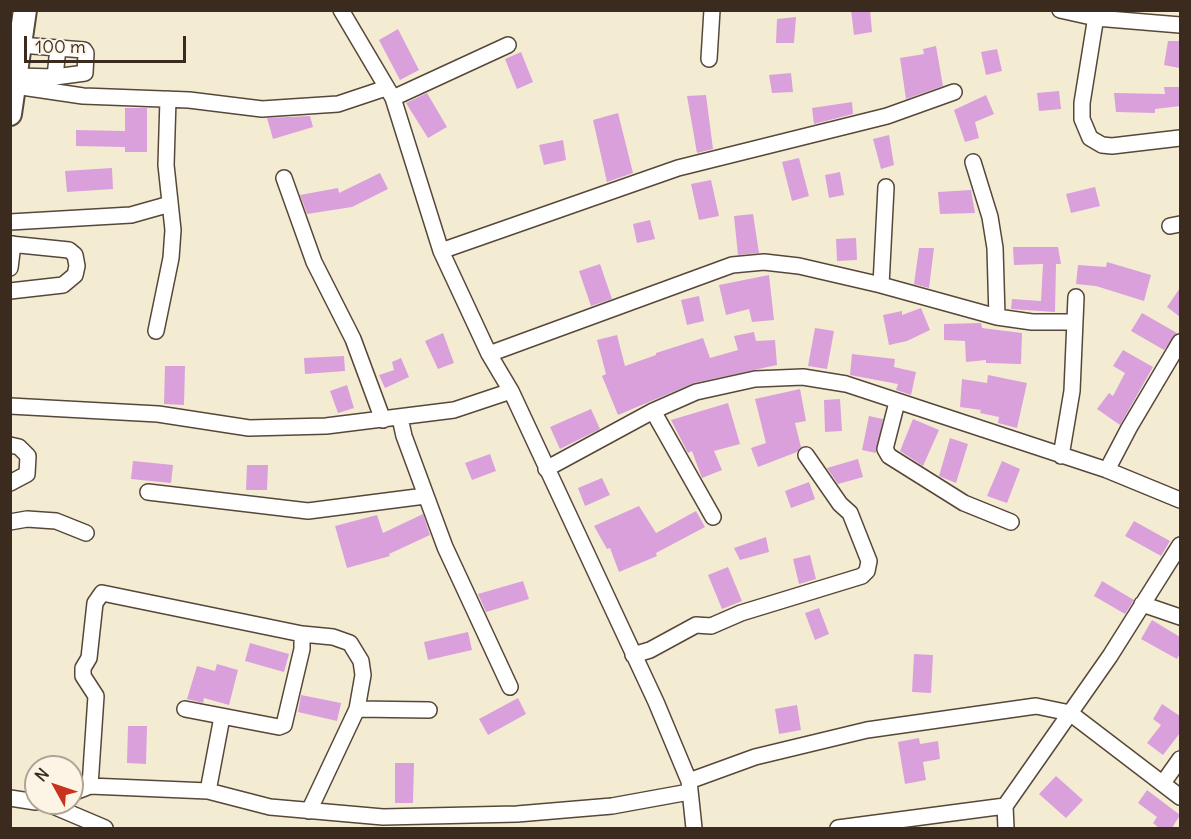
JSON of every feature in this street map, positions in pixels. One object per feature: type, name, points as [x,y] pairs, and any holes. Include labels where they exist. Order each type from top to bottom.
[{"type":"highway","points":[[10,114],[25,10]]},
{"type":"street","points":[[341,10],[389,93],[441,251],[489,354],[511,391],[656,702],[689,787],[694,828]]},
{"type":"street","points":[[710,59],[712,10]]},
{"type":"street","points":[[1060,10],[1180,25]]},
{"type":"street","points":[[1096,14],[1082,103],[1083,119],[1090,138],[1102,145],[1112,146],[1180,138]]},
{"type":"street","points":[[15,81],[85,73],[85,51],[20,45]]},
{"type":"street","points":[[15,81],[83,96],[168,99],[262,109],[339,104],[389,93],[508,45]]},
{"type":"street","points":[[55,77],[58,48]]},
{"type":"street","points":[[441,251],[678,168],[887,116],[954,92]]},
{"type":"street","points":[[156,331],[171,258],[173,230],[166,165],[168,99]]},
{"type":"street","points":[[974,162],[990,217],[995,248],[997,317]]},
{"type":"street","points":[[284,178],[314,262],[353,339],[383,420]]},
{"type":"street","points":[[881,285],[886,187]]},
{"type":"street","points":[[10,222],[131,216],[170,204]]},
{"type":"street","points":[[10,268],[12,244],[69,250],[75,255],[77,266],[75,275],[63,285],[10,291]]},
{"type":"street","points":[[489,354],[732,265],[764,262],[799,266],[881,285],[997,317],[1032,322],[1074,322]]},
{"type":"street","points":[[1061,456],[1072,391],[1076,297]]},
{"type":"street","points":[[1107,470],[1180,342]]},
{"type":"street","points":[[546,469],[653,411],[696,393],[754,379],[785,376],[846,384],[1107,470],[1180,500]]},
{"type":"street","points":[[10,406],[159,414],[249,428],[326,426],[454,410],[511,391]]},
{"type":"street","points":[[897,402],[885,449],[889,456],[964,502],[1011,522]]},
{"type":"street","points":[[653,411],[713,517]]},
{"type":"street","points":[[400,418],[404,436],[449,558],[510,687]]},
{"type":"street","points":[[10,445],[25,451],[28,456],[28,470],[25,477],[10,483]]},
{"type":"street","points":[[633,655],[650,650],[696,625],[711,626],[741,613],[862,576],[867,571],[869,561],[850,513],[806,454]]},
{"type":"street","points":[[148,492],[308,511],[425,496]]},
{"type":"street","points":[[10,522],[27,519],[56,521],[86,533]]},
{"type":"street","points":[[1006,828],[1005,806],[1110,656],[1180,545]]},
{"type":"street","points":[[90,786],[96,696],[83,676],[83,668],[89,658],[95,603],[102,593],[302,634],[344,640],[355,649],[363,675],[357,709],[309,811]]},
{"type":"street","points":[[1142,604],[1180,617]]},
{"type":"street","points":[[184,709],[279,727],[284,725],[302,649],[302,634]]},
{"type":"street","points":[[84,788],[90,786],[207,791],[270,807],[383,818],[517,814],[612,806],[689,787],[755,757],[867,730],[1036,706],[1070,713],[1180,797]]},
{"type":"street","points":[[357,709],[429,710]]},
{"type":"street","points":[[207,791],[222,717]]},
{"type":"street","points":[[1163,783],[1180,759]]},
{"type":"street","points":[[838,828],[1005,806]]},
{"type":"street","points":[[74,815],[105,828]]},
{"type":"building","points":[[851,10],[870,10],[872,32],[854,35]]},
{"type":"building","points":[[796,17],[794,43],[776,43],[777,19]]},
{"type":"building","points":[[398,29],[419,70],[400,80],[379,40]]},
{"type":"building","points":[[1168,41],[1180,41],[1179,68],[1164,65]]},
{"type":"building","points":[[936,46],[943,86],[906,99],[900,58],[924,54],[923,49]]},
{"type":"building","points":[[997,49],[1002,71],[986,75],[981,52]]},
{"type":"building","points":[[521,52],[533,82],[517,89],[505,59]]},
{"type":"building","points":[[791,73],[793,92],[772,93],[769,75]]},
{"type":"building","points":[[1164,87],[1180,87],[1180,106],[1155,109],[1155,113],[1116,112],[1114,93],[1165,94]]},
{"type":"building","points":[[1059,91],[1061,109],[1039,111],[1037,93]]},
{"type":"building","points":[[427,93],[447,127],[428,138],[406,103]]},
{"type":"building","points":[[706,95],[713,149],[697,153],[687,96]]},
{"type":"building","points":[[986,95],[994,114],[975,122],[979,138],[965,142],[954,110]]},
{"type":"building","points":[[852,102],[853,114],[814,124],[812,108]]},
{"type":"building","points":[[125,108],[147,108],[147,152],[125,152],[125,147],[76,146],[76,130],[125,131]]},
{"type":"building","points":[[618,113],[633,173],[607,182],[593,120]]},
{"type":"building","points":[[310,116],[313,127],[273,139],[267,118]]},
{"type":"building","points":[[889,135],[894,165],[881,169],[873,139]]},
{"type":"building","points":[[563,140],[566,160],[544,165],[539,145]]},
{"type":"building","points":[[799,158],[809,196],[792,201],[782,162]]},
{"type":"building","points":[[112,168],[113,189],[67,192],[65,171]]},
{"type":"building","points":[[840,172],[844,195],[829,198],[825,175]]},
{"type":"building","points":[[380,173],[388,189],[352,207],[307,214],[300,195],[338,188],[339,193]]},
{"type":"building","points":[[711,180],[719,216],[699,220],[691,184]]},
{"type":"building","points":[[1095,187],[1100,206],[1071,213],[1066,194]]},
{"type":"building","points":[[971,190],[975,213],[940,214],[938,192]]},
{"type":"building","points":[[753,214],[759,253],[738,255],[734,216]]},
{"type":"building","points":[[650,220],[655,239],[637,243],[633,224]]},
{"type":"building","points":[[856,238],[857,260],[837,261],[836,239]]},
{"type":"building","points":[[1013,247],[1058,247],[1061,264],[1056,264],[1055,312],[1011,309],[1012,299],[1041,301],[1043,264],[1014,265]]},
{"type":"building","points":[[919,248],[934,248],[929,288],[914,284]]},
{"type":"building","points":[[1107,262],[1151,275],[1144,301],[1096,286],[1076,284],[1078,265],[1106,267]]},
{"type":"building","points":[[600,264],[612,299],[591,306],[579,271]]},
{"type":"building","points":[[769,275],[774,320],[752,322],[749,309],[726,315],[719,285]]},
{"type":"building","points":[[1180,288],[1180,317],[1167,307]]},
{"type":"building","points":[[699,296],[704,321],[687,325],[681,300]]},
{"type":"building","points":[[921,308],[930,330],[907,341],[889,345],[883,315],[902,311],[902,315]]},
{"type":"building","points":[[1142,313],[1177,333],[1164,350],[1131,331]]},
{"type":"building","points":[[981,323],[982,328],[1022,333],[1021,364],[986,363],[986,360],[966,362],[965,341],[944,340],[944,324]]},
{"type":"building","points":[[815,328],[834,331],[827,369],[808,366]]},
{"type":"building","points":[[754,332],[756,341],[775,340],[777,365],[694,383],[618,415],[602,376],[606,374],[597,340],[617,335],[625,366],[703,338],[710,358],[738,350],[734,336]]},
{"type":"building","points":[[443,333],[454,363],[438,369],[425,341]]},
{"type":"building","points":[[1123,350],[1153,367],[1120,425],[1097,409],[1109,393],[1113,396],[1125,373],[1113,366]]},
{"type":"building","points":[[852,354],[895,359],[894,367],[916,372],[911,395],[896,390],[898,384],[850,375]]},
{"type":"building","points":[[344,356],[345,371],[305,374],[304,358]]},
{"type":"building","points":[[401,358],[409,377],[385,388],[379,375],[394,370],[392,362]]},
{"type":"building","points":[[165,366],[185,366],[184,405],[164,404]]},
{"type":"building","points":[[988,375],[1027,383],[1017,428],[998,423],[999,417],[980,413],[981,410],[960,407],[962,379],[987,383]]},
{"type":"building","points":[[347,385],[354,408],[338,413],[330,391]]},
{"type":"building","points":[[800,389],[806,421],[795,423],[801,447],[797,452],[758,467],[751,448],[766,443],[755,399]]},
{"type":"building","points":[[840,399],[842,431],[825,432],[824,400]]},
{"type":"building","points":[[728,403],[740,444],[714,451],[722,470],[702,478],[692,451],[688,453],[671,420]]},
{"type":"building","points":[[591,409],[600,429],[560,449],[550,427]]},
{"type":"building","points":[[869,416],[883,419],[876,453],[862,450]]},
{"type":"building","points":[[913,419],[939,430],[923,466],[900,451]]},
{"type":"building","points":[[950,438],[968,444],[956,483],[939,476]]},
{"type":"building","points":[[490,454],[496,471],[472,480],[465,463]]},
{"type":"building","points":[[858,459],[863,477],[838,484],[827,468]]},
{"type":"building","points":[[133,461],[173,465],[171,483],[131,479]]},
{"type":"building","points":[[1002,461],[1020,469],[1007,503],[987,496]]},
{"type":"building","points":[[247,465],[268,465],[267,490],[246,490]]},
{"type":"building","points":[[602,478],[610,495],[585,506],[578,488]]},
{"type":"building","points":[[809,482],[815,499],[791,508],[785,491]]},
{"type":"building","points":[[639,506],[656,533],[696,511],[705,527],[656,553],[657,556],[619,572],[610,548],[607,549],[594,526]]},
{"type":"building","points":[[423,514],[430,535],[389,554],[390,556],[347,568],[335,526],[377,515],[383,533]]},
{"type":"building","points":[[1134,521],[1170,541],[1161,556],[1125,536]]},
{"type":"building","points":[[766,537],[769,552],[740,560],[734,548]]},
{"type":"building","points":[[810,555],[816,579],[799,584],[793,559]]},
{"type":"building","points":[[728,567],[742,601],[722,609],[708,575]]},
{"type":"building","points":[[523,581],[529,599],[486,612],[478,594]]},
{"type":"building","points":[[1102,581],[1134,600],[1125,614],[1094,596]]},
{"type":"building","points":[[819,608],[829,634],[815,640],[805,613]]},
{"type":"building","points":[[1152,620],[1180,637],[1180,653],[1177,659],[1141,639]]},
{"type":"building","points":[[468,632],[472,650],[428,660],[424,642]]},
{"type":"building","points":[[250,643],[289,654],[284,672],[245,661]]},
{"type":"building","points":[[914,654],[933,655],[931,693],[912,692]]},
{"type":"building","points":[[217,664],[238,670],[229,705],[204,698],[203,703],[187,699],[197,666],[215,671]]},
{"type":"building","points":[[301,695],[341,703],[337,721],[298,712]]},
{"type":"building","points":[[518,698],[526,714],[488,735],[479,719]]},
{"type":"building","points":[[1162,704],[1180,716],[1180,733],[1163,755],[1147,743],[1161,725],[1153,719]]},
{"type":"building","points":[[797,705],[801,730],[779,734],[775,709]]},
{"type":"building","points":[[128,726],[147,726],[146,764],[127,763]]},
{"type":"building","points":[[919,738],[920,744],[938,741],[940,759],[923,762],[926,780],[905,784],[898,742]]},
{"type":"building","points":[[395,763],[414,763],[413,803],[395,803]]},
{"type":"building","points":[[1056,776],[1083,800],[1066,818],[1039,794]]},
{"type":"building","points":[[1147,790],[1180,815],[1172,828],[1159,828],[1153,823],[1157,817],[1138,803]]}]
